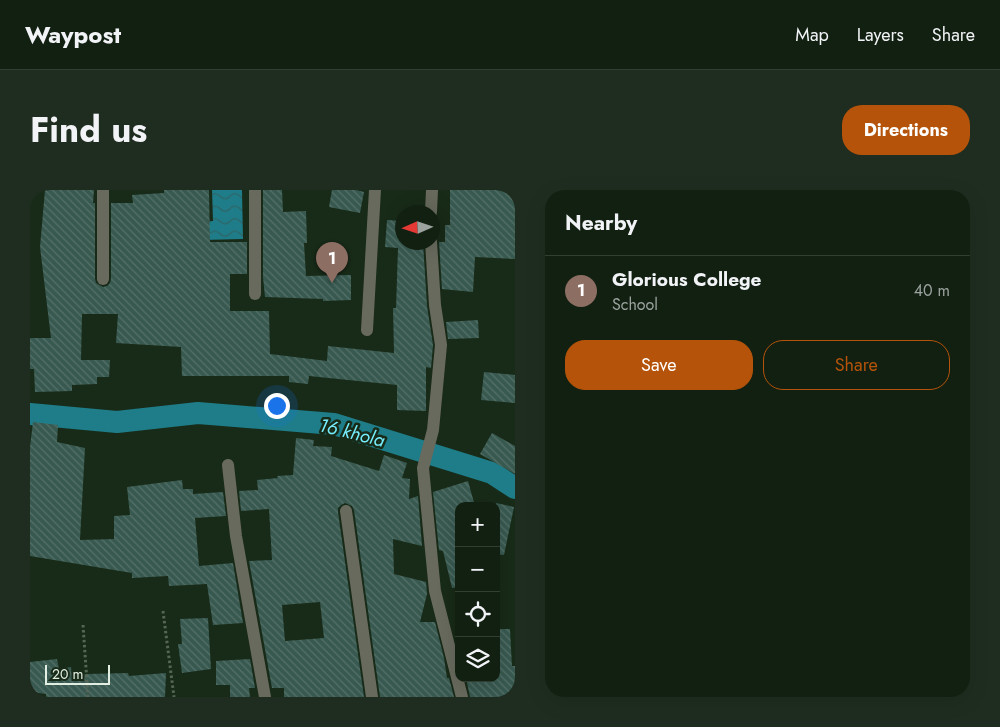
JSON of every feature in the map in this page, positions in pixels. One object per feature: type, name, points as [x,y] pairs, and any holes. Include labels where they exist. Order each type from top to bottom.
[{"type":"street","points":[[103,190],[103,279]]},
{"type":"street","points":[[255,190],[255,294]]},
{"type":"street","points":[[367,330],[375,190]]},
{"type":"street","points":[[432,190],[432,205]]},
{"type":"street","points":[[432,250],[435,305],[441,345],[432,430],[423,468],[436,591],[462,697]]},
{"type":"street","points":[[228,465],[236,536],[265,697]]},
{"type":"street","points":[[346,511],[372,697]]},
{"type":"path","points":[[163,611],[174,697]]},
{"type":"path","points":[[83,625],[88,697]]},
{"type":"water","points":[[212,190],[242,190],[243,239],[202,240],[201,222],[213,221]]},
{"type":"building","points":[[45,190],[94,190],[95,279],[96,283],[103,287],[107,286],[111,279],[111,203],[133,203],[132,195],[164,193],[164,190],[209,190],[210,242],[247,242],[247,274],[230,274],[230,311],[269,311],[270,354],[327,361],[328,346],[394,353],[393,308],[396,308],[398,250],[424,250],[427,306],[433,345],[431,368],[426,367],[426,411],[397,410],[397,385],[309,376],[308,384],[289,382],[289,376],[182,376],[181,347],[116,343],[118,314],[82,314],[81,360],[110,360],[109,377],[97,377],[97,384],[72,385],[72,391],[35,392],[34,369],[30,369],[30,338],[51,338],[40,247]]},
{"type":"building","points":[[263,190],[282,190],[283,212],[306,211],[307,243],[304,243],[306,276],[351,275],[351,300],[323,301],[323,299],[265,297],[263,277]]},
{"type":"building","points":[[332,190],[364,192],[360,213],[329,207]]},
{"type":"building","points":[[450,190],[515,190],[515,259],[475,257],[473,292],[442,289],[440,242],[445,242],[445,225],[450,225]]},
{"type":"building","points":[[387,220],[395,221],[395,248],[385,247]]},
{"type":"building","points":[[478,320],[479,338],[448,339],[446,322]]},
{"type":"building","points":[[484,372],[515,375],[515,403],[481,400]]},
{"type":"building","points":[[33,422],[58,425],[57,442],[85,448],[80,540],[114,539],[114,516],[130,515],[127,487],[182,480],[183,489],[193,489],[193,494],[223,492],[226,516],[195,518],[199,566],[233,563],[243,623],[213,625],[207,584],[169,586],[168,576],[132,578],[132,573],[30,556],[30,447]]},
{"type":"building","points":[[492,433],[515,446],[515,474],[480,454]]},
{"type":"building","points":[[296,438],[314,440],[313,446],[332,447],[331,456],[379,471],[384,455],[407,463],[402,478],[410,479],[409,499],[418,496],[422,546],[393,539],[394,574],[426,582],[427,594],[420,622],[435,622],[447,678],[449,678],[454,697],[380,697],[354,510],[352,506],[345,503],[338,508],[338,512],[364,697],[284,697],[284,688],[272,688],[249,561],[272,560],[269,509],[241,511],[239,491],[258,490],[257,480],[293,475]],"holes":[[[320,602],[324,638],[285,641],[282,605]]]},
{"type":"building","points":[[468,481],[474,502],[455,502],[455,588],[452,588],[443,551],[439,550],[433,492]]},
{"type":"building","points":[[500,504],[514,507],[504,555],[500,554]]},
{"type":"building","points":[[208,618],[211,669],[182,673],[178,644],[182,644],[180,619]]},
{"type":"building","points":[[500,629],[510,629],[512,666],[515,666],[515,697],[470,697],[467,682],[500,682]]},
{"type":"building","points":[[57,659],[59,669],[71,667],[72,676],[128,673],[129,676],[166,673],[165,697],[46,697],[46,694],[30,692],[30,662]]},
{"type":"building","points":[[250,659],[255,688],[249,688],[250,697],[230,697],[230,685],[216,685],[216,661]]},
{"type":"waterway","name":"16 khola","points":[[30,414],[117,422],[198,413],[334,424],[492,473],[515,488]]},
{"type":"place","name":"Glorious College","points":[[332,283]]}]
